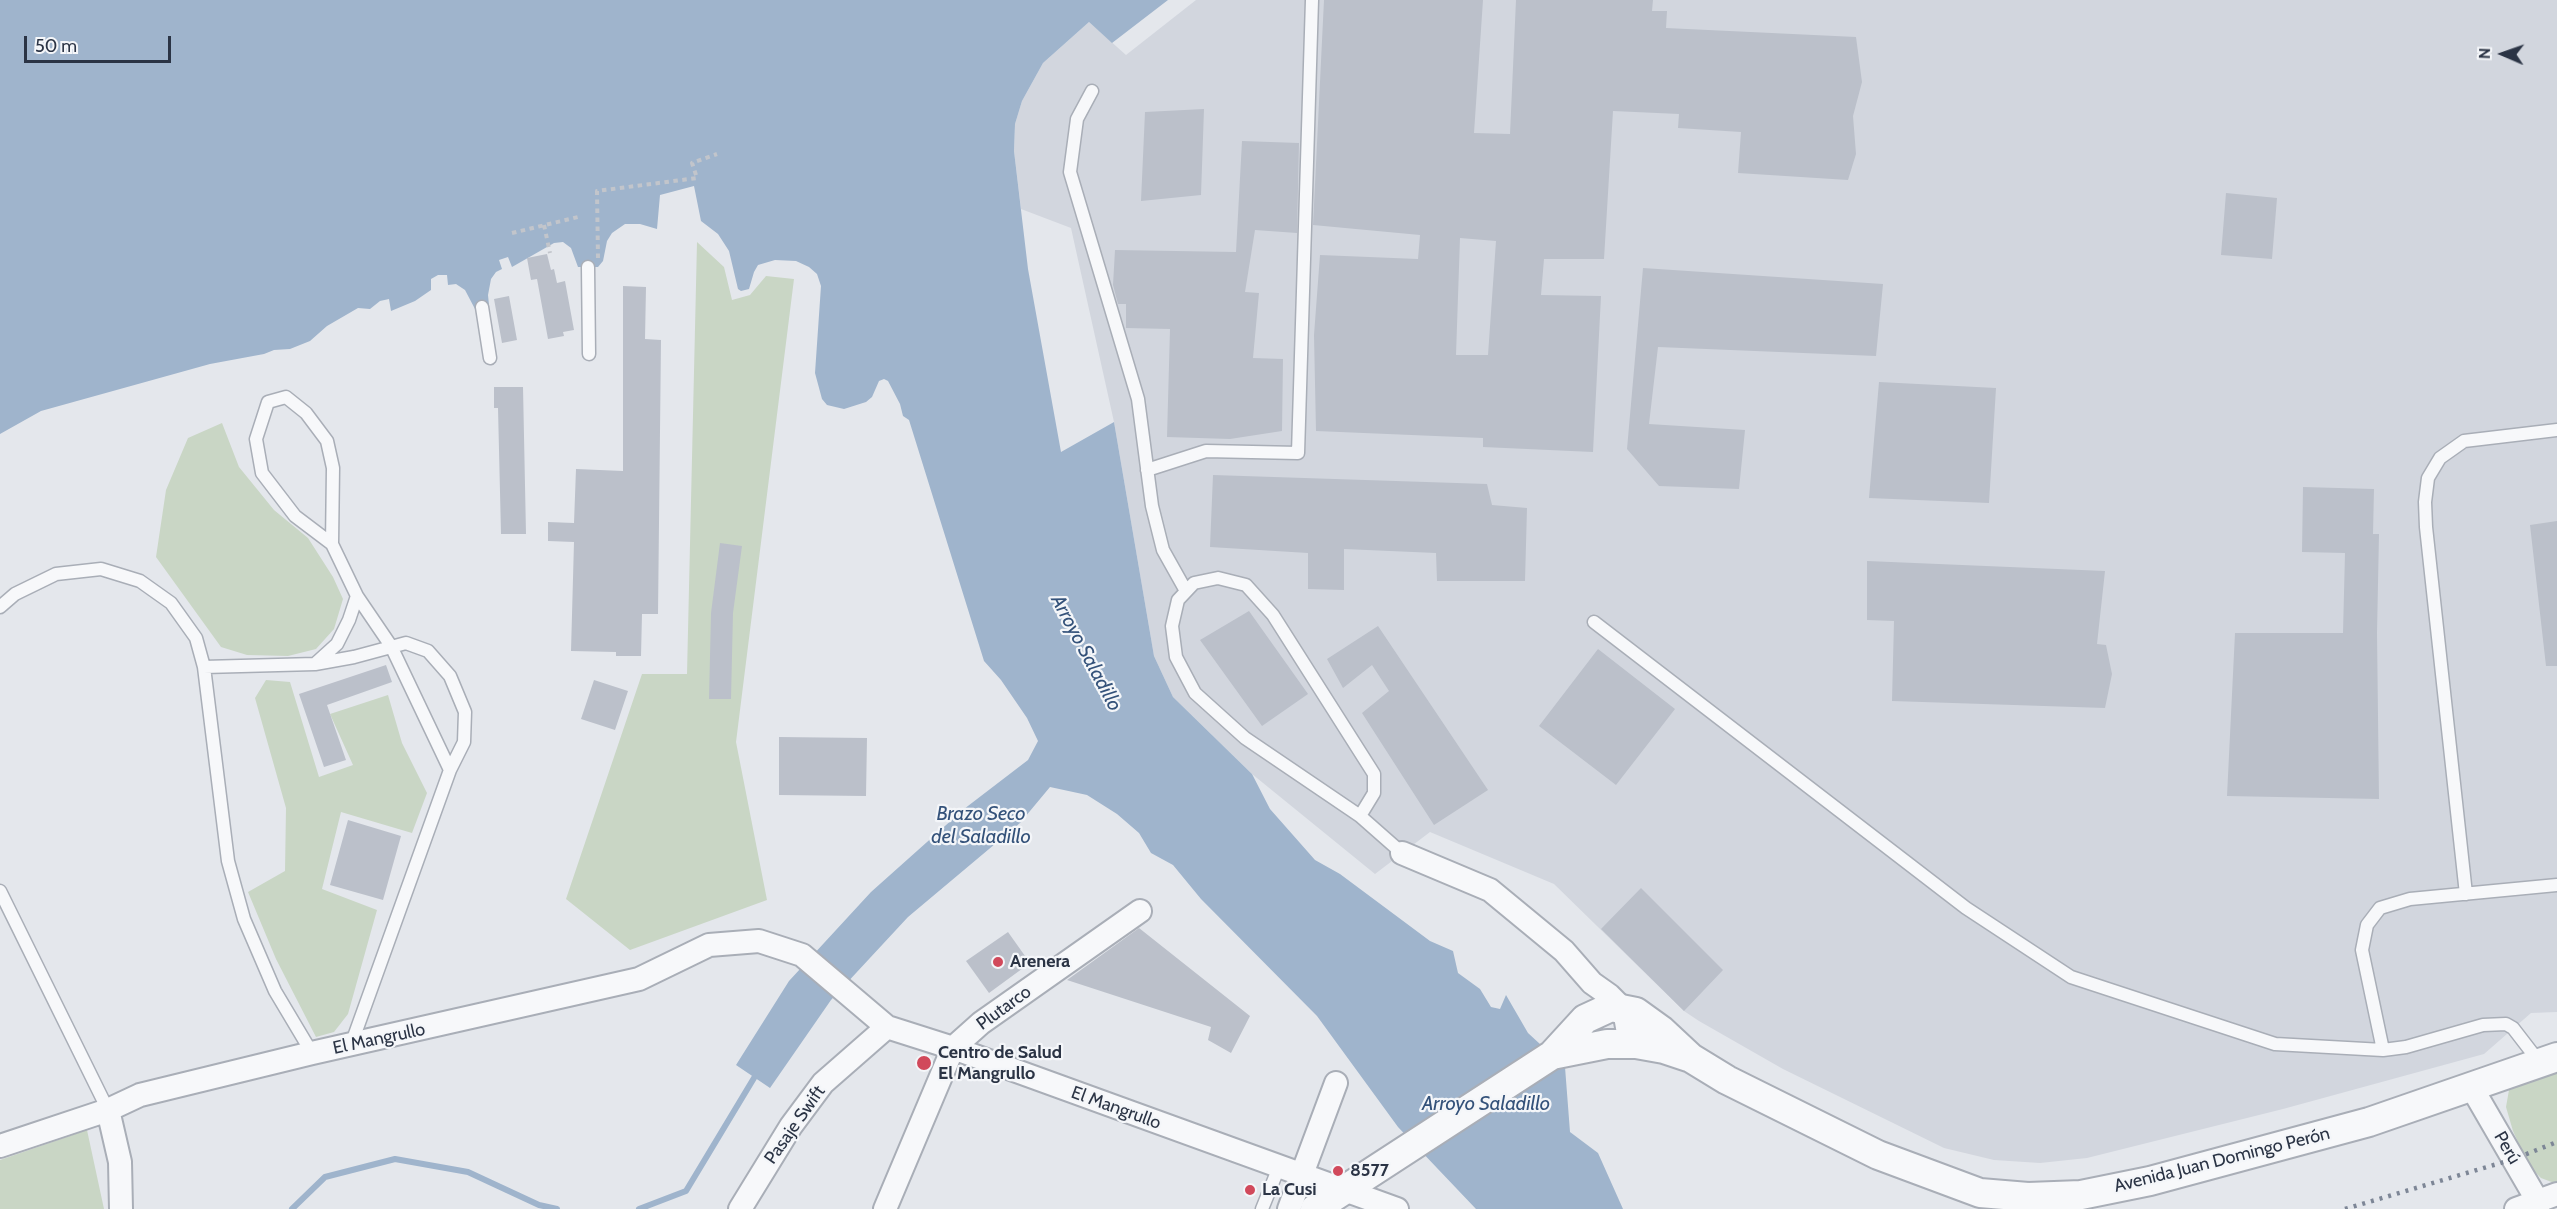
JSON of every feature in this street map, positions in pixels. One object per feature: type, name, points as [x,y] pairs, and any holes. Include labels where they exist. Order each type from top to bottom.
[{"type":"street","points":[[1402,853],[1490,890],[1564,951],[1592,984],[1609,994],[1624,1010],[1628,1033],[1614,1044],[1597,1028],[1592,984]]},
{"type":"street","name":"Plutarco","points":[[885,1209],[953,1048],[981,1023],[1140,911]]},
{"type":"street","name":"El Mangrullo","points":[[0,1146],[108,1110],[140,1095],[312,1053],[639,979],[710,945],[759,941],[802,955],[888,1027],[953,1048],[1370,1202]]},
{"type":"street","points":[[1315,1209],[1370,1202],[1382,1167],[1552,1055],[1585,1018],[1611,1007],[1624,1010]]},
{"type":"street","name":"Avenida Juan Domingo Perón","points":[[1624,1010],[1636,1012],[1661,1030],[1691,1058],[1727,1080],[1878,1155],[1980,1193],[2028,1197],[2080,1195],[2150,1181],[2369,1122],[2549,1060]]},
{"type":"street","name":"Pasaje Swift","points":[[740,1209],[791,1126],[823,1083],[888,1027]]},
{"type":"street","name":"Avenida Juan Domingo Perón","points":[[1552,1055],[1614,1044],[1664,1049],[1691,1058]]},
{"type":"street","points":[[1289,1209],[1336,1083]]},
{"type":"street","name":"Perú","points":[[2472,1088],[2544,1201]]},
{"type":"street","points":[[108,1110],[120,1162],[121,1209]]},
{"type":"street","points":[[2516,1209],[2544,1201]]},
{"type":"lane","points":[[1147,470],[1206,452],[1298,453],[1312,0]]},
{"type":"lane","points":[[1092,91],[1077,119],[1070,172],[1138,399],[1152,506],[1163,550],[1186,591]]},
{"type":"lane","points":[[589,354],[593,267]]},
{"type":"lane","points":[[482,307],[490,358]]},
{"type":"lane","points":[[332,544],[295,516],[262,473],[256,439],[268,402],[286,397],[306,413],[327,441],[333,468],[332,544],[357,596],[390,646],[450,770]]},
{"type":"lane","points":[[2466,894],[2426,527],[2425,502],[2428,478],[2440,458],[2464,441],[2557,430]]},
{"type":"lane","points":[[0,607],[15,594],[56,574],[101,569],[140,581],[171,603],[196,638],[204,667],[228,861],[244,919],[275,991],[312,1053]]},
{"type":"lane","points":[[1360,816],[1374,793],[1374,774],[1273,615],[1246,585],[1218,578],[1194,583],[1178,600],[1172,626],[1176,657],[1195,693],[1245,738],[1360,816],[1402,853]]},
{"type":"lane","points":[[315,664],[337,644],[349,620],[357,596]]},
{"type":"lane","points":[[1594,622],[1966,908],[2071,977],[2275,1044],[2383,1050],[2406,1047],[2498,1023],[2513,1028],[2549,1060]]},
{"type":"lane","points":[[204,667],[315,664],[354,657],[406,643],[428,651],[450,676],[465,712],[464,742],[450,770],[351,1045]]},
{"type":"lane","points":[[2383,1050],[2362,950],[2367,925],[2380,908],[2410,899],[2557,885]]},
{"type":"lane","points":[[0,891],[108,1110]]},
{"type":"lane","points":[[1262,1209],[1279,1167]]},
{"type":"path","points":[[593,267],[597,191],[697,178],[692,163],[717,154]]},
{"type":"path","points":[[512,233],[578,217]]},
{"type":"path","points":[[544,225],[550,253]]},
{"type":"shaded area","points":[[1196,0],[2557,0],[2557,1012],[2531,1013],[2484,1054],[2283,1109],[2087,1158],[2040,1163],[1994,1160],[1944,1148],[1783,1069],[1699,1021],[1684,1011],[1554,884],[1430,832],[1375,874],[1252,774],[1173,697],[1154,656],[1114,422],[1071,228],[1021,209],[1014,151],[1015,124],[1022,101],[1043,63],[1089,22],[1126,55]]},
{"type":"green space","points":[[697,242],[724,267],[732,300],[750,295],[766,276],[794,279],[736,742],[767,900],[630,950],[566,899],[642,674],[687,674]]},
{"type":"green space","points":[[222,423],[239,467],[274,510],[308,538],[333,577],[343,599],[334,629],[316,649],[288,656],[247,655],[221,647],[156,557],[166,490],[188,438]]},
{"type":"green space","points":[[266,680],[290,682],[319,777],[353,765],[330,714],[388,695],[402,743],[427,793],[412,833],[341,812],[322,889],[377,910],[348,1014],[334,1032],[316,1037],[276,959],[248,892],[285,871],[286,808],[255,698]]},
{"type":"green space","points":[[2557,1072],[2557,1184],[2541,1178],[2529,1166],[2513,1131],[2506,1107],[2509,1090]]},
{"type":"green space","points":[[87,1130],[104,1209],[0,1209],[0,1160]]},
{"type":"water","name":"Arroyo Saladillo","points":[[0,0],[1168,0],[1112,43],[1089,22],[1043,63],[1022,101],[1015,124],[1014,151],[1028,269],[1061,452],[1114,422],[1154,656],[1173,697],[1252,774],[1270,809],[1315,860],[1340,874],[1430,941],[1453,951],[1458,973],[1480,989],[1491,1007],[1500,1009],[1506,995],[1528,1033],[1565,1067],[1570,1132],[1598,1153],[1623,1209],[1476,1209],[1398,1127],[1317,1016],[1201,899],[1173,865],[1151,853],[1139,833],[1117,814],[1087,795],[1050,787],[1020,823],[908,917],[831,1000],[770,1088],[736,1065],[789,981],[871,892],[964,809],[1028,760],[1038,741],[1027,718],[1001,680],[984,661],[909,420],[903,416],[900,404],[888,381],[884,379],[879,381],[872,397],[866,402],[844,409],[827,405],[822,399],[815,373],[821,286],[817,274],[796,261],[775,260],[758,265],[749,289],[741,291],[738,289],[729,251],[718,234],[701,221],[694,186],[660,195],[657,229],[640,224],[625,224],[612,233],[607,241],[603,261],[598,267],[578,267],[571,248],[563,242],[554,243],[512,267],[508,257],[499,260],[502,269],[496,272],[491,279],[489,305],[475,309],[465,290],[456,284],[448,285],[447,275],[438,275],[431,279],[431,290],[415,301],[391,311],[389,299],[380,301],[370,309],[358,308],[327,326],[310,341],[290,349],[274,350],[210,364],[41,411],[0,434]]},
{"type":"building","points":[[1324,0],[1483,0],[1474,133],[1510,134],[1516,0],[1653,0],[1652,11],[1667,11],[1666,28],[1856,37],[1862,82],[1853,116],[1856,154],[1848,180],[1738,173],[1741,132],[1678,128],[1679,114],[1613,111],[1604,259],[1544,259],[1541,295],[1601,296],[1593,452],[1483,447],[1483,438],[1316,431],[1314,335],[1320,255],[1418,259],[1420,235],[1313,225]],"holes":[[[1460,238],[1496,241],[1488,355],[1456,355]]]},
{"type":"building","points":[[1204,109],[1201,195],[1141,201],[1145,112]]},
{"type":"building","points":[[1242,141],[1299,143],[1297,233],[1255,230],[1245,292],[1259,293],[1253,358],[1283,359],[1282,431],[1230,439],[1167,437],[1170,329],[1126,328],[1126,304],[1118,304],[1113,285],[1115,250],[1236,252]]},
{"type":"building","points":[[2226,193],[2277,198],[2272,259],[2221,255]]},
{"type":"building","points":[[547,254],[557,283],[565,281],[574,330],[563,332],[564,336],[548,339],[537,279],[531,280],[527,258]]},
{"type":"building","points":[[1643,268],[1883,284],[1876,356],[1658,347],[1649,424],[1745,430],[1739,489],[1659,486],[1627,449]]},
{"type":"building","points":[[623,286],[646,287],[645,339],[661,340],[658,614],[642,614],[641,656],[616,656],[616,652],[571,651],[574,542],[548,541],[548,522],[574,523],[576,469],[623,471]]},
{"type":"building","points":[[509,296],[517,340],[502,343],[494,299]]},
{"type":"building","points":[[1879,382],[1996,388],[1989,503],[1869,498]]},
{"type":"building","points":[[494,387],[523,387],[526,534],[501,534],[498,408],[494,408]]},
{"type":"building","points":[[1213,475],[1487,484],[1492,505],[1527,508],[1525,581],[1437,581],[1436,553],[1344,549],[1344,590],[1308,589],[1308,553],[1210,547]]},
{"type":"building","points":[[2303,487],[2374,489],[2373,534],[2379,534],[2377,633],[2379,799],[2227,796],[2235,633],[2343,633],[2345,553],[2302,552]]},
{"type":"building","points":[[2557,521],[2557,666],[2546,666],[2530,525]]},
{"type":"building","points":[[720,543],[742,546],[733,613],[731,699],[709,699],[711,613]]},
{"type":"building","points":[[1867,561],[2105,571],[2097,644],[2106,645],[2112,674],[2105,708],[1892,701],[1894,621],[1867,620]]},
{"type":"building","points":[[1249,611],[1308,694],[1262,726],[1200,640]]},
{"type":"building","points":[[1378,626],[1488,790],[1434,825],[1362,713],[1389,691],[1372,665],[1343,688],[1327,659]]},
{"type":"building","points":[[1598,649],[1675,709],[1616,785],[1539,726]]},
{"type":"building","points":[[386,665],[392,682],[327,705],[346,760],[324,767],[299,694]]},
{"type":"building","points":[[594,680],[628,691],[615,730],[581,719]]},
{"type":"building","points":[[779,737],[867,738],[866,796],[779,795]]},
{"type":"building","points":[[348,820],[401,836],[383,900],[330,885]]},
{"type":"building","points":[[1641,888],[1723,970],[1684,1011],[1601,929]]},
{"type":"building","points":[[1139,928],[1250,1016],[1231,1053],[1208,1040],[1211,1027],[1067,980]]},
{"type":"building","name":"Arenera","points":[[1008,932],[1030,963],[989,993],[966,961]]},
{"type":"waterway","name":"Brazo Seco del Saladillo","points":[[639,1209],[686,1191],[757,1073]]},
{"type":"waterway","name":"Brazo Seco del Saladillo","points":[[292,1209],[325,1177],[395,1159],[468,1172],[539,1205],[557,1209]]},
{"type":"railway","points":[[2345,1209],[2514,1159],[2557,1142]]},
{"type":"place","name":"Arenera","points":[[998,962]]},
{"type":"place","name":"Centro de Salud El Mangrullo","points":[[924,1063]]},
{"type":"place","name":"8577","points":[[1338,1171]]},
{"type":"place","name":"La Cusi","points":[[1250,1190]]}]
